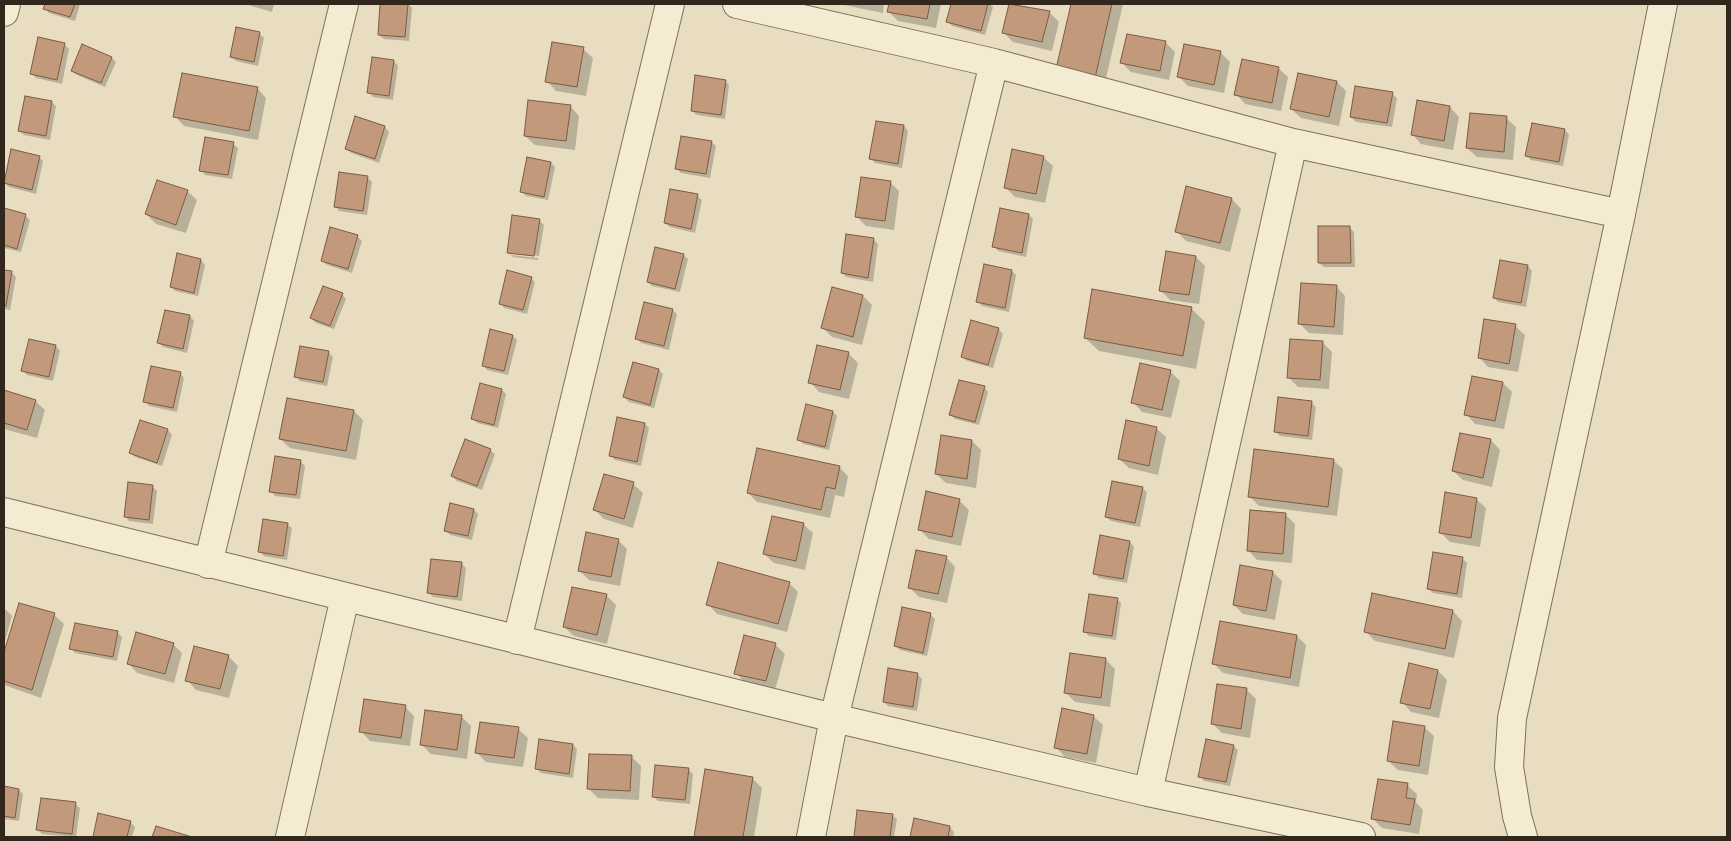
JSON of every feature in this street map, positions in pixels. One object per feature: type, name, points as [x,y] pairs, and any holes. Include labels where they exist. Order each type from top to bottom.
[{"type":"street","points":[[4,12],[6,4]]},
{"type":"street","points":[[208,564],[344,4]]},
{"type":"street","points":[[517,640],[670,4]]},
{"type":"street","points":[[736,4],[994,63],[1293,143],[1621,214]]},
{"type":"street","points":[[1523,837],[1516,816],[1509,767],[1512,718],[1621,214],[1663,4]]},
{"type":"street","points":[[811,837],[834,718],[994,63]]},
{"type":"street","points":[[1148,792],[1293,143]]},
{"type":"street","points":[[4,512],[834,718],[1148,792],[1361,837]]},
{"type":"street","points":[[290,837],[345,597]]},
{"type":"building","points":[[45,4],[75,4],[70,17],[43,9]]},
{"type":"building","points":[[380,4],[408,4],[405,37],[378,35]]},
{"type":"building","points":[[889,4],[930,4],[927,19],[887,12]]},
{"type":"building","points":[[951,4],[988,4],[981,31],[946,22]]},
{"type":"building","points":[[1009,4],[1050,11],[1042,42],[1002,33]]},
{"type":"building","points":[[1071,4],[1112,4],[1095,78],[1056,69]]},
{"type":"building","points":[[236,27],[260,32],[254,62],[230,57]]},
{"type":"building","points":[[1127,34],[1166,41],[1160,71],[1120,63]]},
{"type":"building","points":[[38,37],[65,43],[57,80],[30,74]]},
{"type":"building","points":[[552,42],[584,47],[577,87],[545,82]]},
{"type":"building","points":[[82,44],[112,57],[101,83],[71,71]]},
{"type":"building","points":[[1184,44],[1221,51],[1214,85],[1177,77]]},
{"type":"building","points":[[372,57],[394,60],[389,96],[367,93]]},
{"type":"building","points":[[1242,59],[1279,67],[1272,103],[1234,95]]},
{"type":"building","points":[[182,73],[258,87],[249,131],[173,117]]},
{"type":"building","points":[[1298,73],[1337,81],[1329,117],[1290,109]]},
{"type":"building","points":[[695,75],[726,80],[721,115],[691,111]]},
{"type":"building","points":[[1355,86],[1393,92],[1387,123],[1350,117]]},
{"type":"building","points":[[25,96],[52,101],[46,136],[18,131]]},
{"type":"building","points":[[528,100],[571,105],[566,141],[524,136]]},
{"type":"building","points":[[1417,100],[1450,106],[1444,141],[1411,135]]},
{"type":"building","points":[[1470,113],[1507,116],[1504,152],[1466,148]]},
{"type":"building","points":[[355,116],[385,126],[375,159],[345,149]]},
{"type":"building","points":[[876,121],[904,125],[898,164],[869,159]]},
{"type":"building","points":[[1532,123],[1565,129],[1559,162],[1525,156]]},
{"type":"building","points":[[681,136],[712,141],[706,174],[675,169]]},
{"type":"building","points":[[205,137],[234,142],[228,175],[199,171]]},
{"type":"building","points":[[11,149],[40,156],[32,190],[4,183]]},
{"type":"building","points":[[1012,149],[1044,156],[1036,194],[1004,188]]},
{"type":"building","points":[[527,157],[551,162],[544,197],[520,192]]},
{"type":"building","points":[[339,172],[368,176],[363,211],[334,207]]},
{"type":"building","points":[[861,177],[891,181],[885,221],[855,217]]},
{"type":"building","points":[[157,180],[188,190],[176,225],[145,214]]},
{"type":"building","points":[[1186,186],[1232,198],[1220,243],[1175,232]]},
{"type":"building","points":[[670,189],[698,194],[691,229],[664,223]]},
{"type":"building","points":[[4,208],[26,214],[17,249],[4,245]]},
{"type":"building","points":[[1000,208],[1029,214],[1022,253],[992,247]]},
{"type":"building","points":[[512,215],[540,219],[534,256],[507,253]]},
{"type":"building","points":[[1318,226],[1350,226],[1351,263],[1318,263]]},
{"type":"building","points":[[330,227],[358,235],[348,269],[321,261]]},
{"type":"building","points":[[846,234],[874,238],[868,278],[841,273]]},
{"type":"building","points":[[655,247],[684,254],[675,289],[647,282]]},
{"type":"building","points":[[1166,251],[1196,256],[1189,295],[1159,291]]},
{"type":"building","points":[[177,253],[201,259],[194,293],[170,287]]},
{"type":"building","points":[[1500,260],[1528,265],[1521,303],[1493,298]]},
{"type":"building","points":[[984,264],[1012,270],[1005,308],[976,302]]},
{"type":"building","points":[[4,270],[12,271],[6,306],[4,306]]},
{"type":"building","points":[[507,270],[532,277],[523,310],[499,304]]},
{"type":"building","points":[[1301,283],[1337,285],[1334,327],[1298,324]]},
{"type":"building","points":[[323,286],[343,293],[330,326],[310,318]]},
{"type":"building","points":[[832,287],[863,295],[853,337],[821,328]]},
{"type":"building","points":[[1092,289],[1192,307],[1183,356],[1084,338]]},
{"type":"building","points":[[644,302],[673,309],[664,346],[635,339]]},
{"type":"building","points":[[165,310],[190,315],[183,349],[157,343]]},
{"type":"building","points":[[1484,319],[1516,324],[1509,364],[1478,358]]},
{"type":"building","points":[[971,320],[999,328],[988,365],[961,357]]},
{"type":"building","points":[[490,329],[513,335],[504,371],[482,366]]},
{"type":"building","points":[[29,339],[56,345],[49,377],[21,371]]},
{"type":"building","points":[[1290,339],[1323,341],[1320,380],[1287,378]]},
{"type":"building","points":[[817,345],[849,352],[840,390],[808,383]]},
{"type":"building","points":[[300,346],[329,351],[323,382],[294,377]]},
{"type":"building","points":[[633,362],[659,369],[650,405],[623,397]]},
{"type":"building","points":[[1140,363],[1171,370],[1162,410],[1131,403]]},
{"type":"building","points":[[151,366],[181,372],[173,408],[143,402]]},
{"type":"building","points":[[1472,376],[1503,382],[1495,421],[1464,415]]},
{"type":"building","points":[[959,380],[985,386],[975,422],[949,415]]},
{"type":"building","points":[[480,383],[502,389],[494,425],[471,419]]},
{"type":"building","points":[[4,390],[36,400],[27,430],[4,423]]},
{"type":"building","points":[[1278,397],[1312,401],[1308,436],[1274,432]]},
{"type":"building","points":[[287,398],[354,410],[346,451],[279,439]]},
{"type":"building","points":[[806,404],[833,411],[825,447],[797,440]]},
{"type":"building","points":[[617,417],[645,423],[637,462],[609,456]]},
{"type":"building","points":[[140,420],[168,429],[157,463],[129,453]]},
{"type":"building","points":[[1126,420],[1157,427],[1149,466],[1118,459]]},
{"type":"building","points":[[1460,433],[1491,439],[1483,478],[1452,471]]},
{"type":"building","points":[[941,435],[972,440],[967,479],[935,474]]},
{"type":"building","points":[[465,439],[491,449],[477,486],[451,476]]},
{"type":"building","points":[[757,448],[840,466],[835,489],[826,487],[821,510],[747,493]]},
{"type":"building","points":[[1254,449],[1334,459],[1328,507],[1248,497]]},
{"type":"building","points":[[275,456],[301,460],[296,495],[269,492]]},
{"type":"building","points":[[604,474],[634,482],[624,519],[593,510]]},
{"type":"building","points":[[1112,481],[1143,487],[1135,523],[1105,517]]},
{"type":"building","points":[[128,482],[153,485],[149,520],[124,517]]},
{"type":"building","points":[[926,491],[960,499],[952,537],[918,530]]},
{"type":"building","points":[[1445,492],[1477,498],[1471,538],[1439,533]]},
{"type":"building","points":[[450,503],[474,509],[468,536],[444,531]]},
{"type":"building","points":[[1250,510],[1286,513],[1283,554],[1247,551]]},
{"type":"building","points":[[772,516],[804,523],[796,561],[763,554]]},
{"type":"building","points":[[263,519],[288,523],[283,556],[258,552]]},
{"type":"building","points":[[586,532],[619,539],[611,577],[578,571]]},
{"type":"building","points":[[1100,535],[1130,541],[1123,579],[1093,574]]},
{"type":"building","points":[[916,550],[947,556],[938,594],[908,588]]},
{"type":"building","points":[[1433,552],[1463,557],[1457,594],[1427,589]]},
{"type":"building","points":[[431,559],[462,562],[457,597],[427,593]]},
{"type":"building","points":[[718,562],[790,582],[778,624],[706,605]]},
{"type":"building","points":[[1240,565],[1273,571],[1266,611],[1233,605]]},
{"type":"building","points":[[572,587],[607,594],[597,635],[563,627]]},
{"type":"building","points":[[1372,593],[1453,610],[1445,649],[1364,632]]},
{"type":"building","points":[[1089,594],[1118,598],[1112,636],[1083,632]]},
{"type":"building","points":[[19,603],[55,613],[32,690],[4,681],[4,652]]},
{"type":"building","points":[[902,607],[931,613],[923,653],[894,646]]},
{"type":"building","points":[[1220,621],[1297,635],[1290,678],[1212,664]]},
{"type":"building","points":[[75,623],[118,631],[113,657],[69,649]]},
{"type":"building","points":[[136,632],[174,643],[165,674],[127,664]]},
{"type":"building","points":[[744,635],[776,643],[766,681],[734,674]]},
{"type":"building","points":[[194,646],[229,655],[220,689],[185,681]]},
{"type":"building","points":[[1070,653],[1106,658],[1101,698],[1064,693]]},
{"type":"building","points":[[1409,663],[1438,670],[1430,709],[1400,703]]},
{"type":"building","points":[[888,668],[918,673],[913,707],[883,702]]},
{"type":"building","points":[[1217,684],[1247,688],[1241,729],[1211,724]]},
{"type":"building","points":[[364,699],[406,705],[401,738],[359,732]]},
{"type":"building","points":[[1062,708],[1094,715],[1087,754],[1054,748]]},
{"type":"building","points":[[425,710],[462,715],[457,750],[420,745]]},
{"type":"building","points":[[1393,721],[1425,726],[1419,766],[1387,761]]},
{"type":"building","points":[[480,722],[519,727],[514,758],[475,753]]},
{"type":"building","points":[[539,739],[573,744],[569,774],[535,769]]},
{"type":"building","points":[[1206,739],[1234,745],[1226,782],[1198,777]]},
{"type":"building","points":[[589,754],[632,755],[630,791],[587,789]]},
{"type":"building","points":[[655,765],[689,768],[685,800],[652,797]]},
{"type":"building","points":[[705,769],[753,777],[743,837],[694,837]]},
{"type":"building","points":[[1378,779],[1408,783],[1406,798],[1415,799],[1410,825],[1371,819]]},
{"type":"building","points":[[4,786],[19,789],[15,818],[4,816]]},
{"type":"building","points":[[41,798],[76,802],[72,834],[36,830]]},
{"type":"building","points":[[857,810],[893,814],[890,837],[854,837]]},
{"type":"building","points":[[98,813],[131,821],[127,837],[93,837]]},
{"type":"building","points":[[914,818],[950,826],[948,837],[910,837]]},
{"type":"building","points":[[156,826],[192,837],[152,837]]}]
